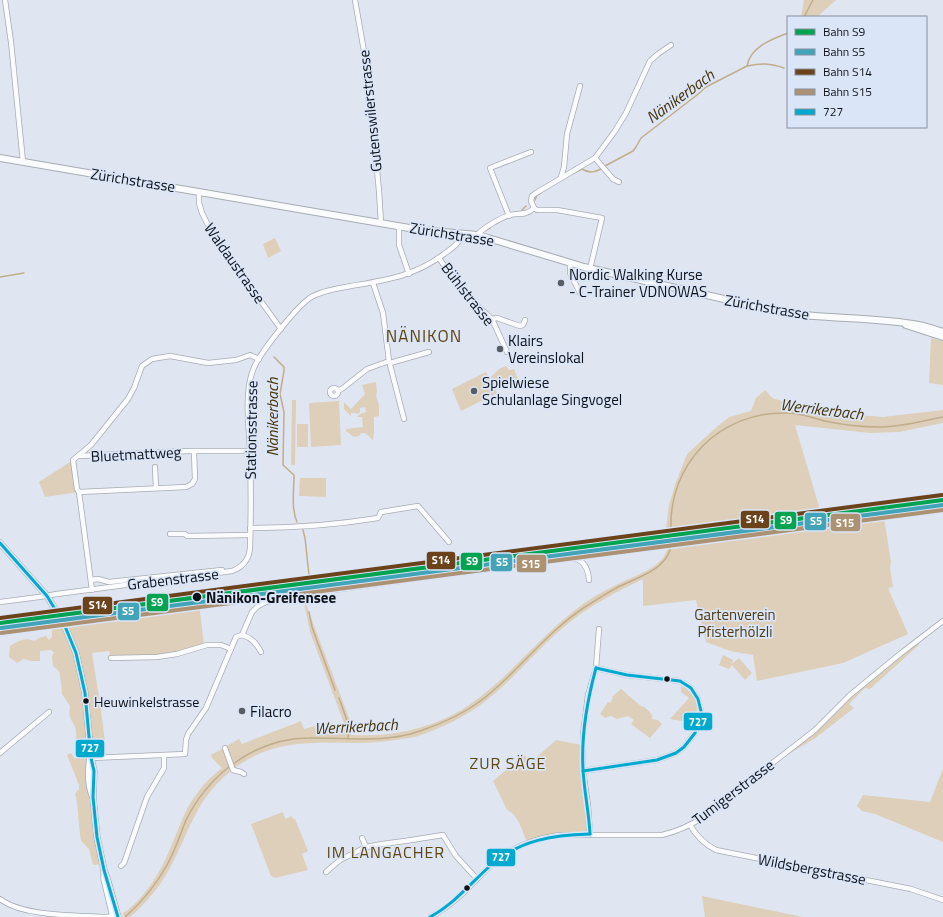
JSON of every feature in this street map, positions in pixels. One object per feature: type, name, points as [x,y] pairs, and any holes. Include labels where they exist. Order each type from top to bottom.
[{"type":"main road","name":"Zürichstrasse","points":[[0,158],[421,230],[477,235],[570,263],[785,313],[804,316],[882,320],[914,324],[943,332]]},
{"type":"main road","name":"Zürichstrasse","points":[[900,323],[943,337]]},
{"type":"street","points":[[5,0],[12,49],[23,162]]},
{"type":"street","name":"Gutenswilerstrasse","points":[[356,0],[368,74],[381,223]]},
{"type":"street","points":[[590,268],[602,218],[557,210],[537,210],[530,201],[532,196],[546,186],[595,158],[626,113],[650,62],[670,45]]},
{"type":"street","points":[[561,177],[564,168],[567,134],[580,86]]},
{"type":"street","points":[[509,216],[490,168],[531,152]]},
{"type":"street","points":[[595,158],[614,179],[619,182]]},
{"type":"street","name":"Waldaustrasse","points":[[199,192],[200,208],[209,227],[281,329]]},
{"type":"street","points":[[477,235],[481,230],[509,216],[531,211],[534,208]]},
{"type":"street","points":[[399,226],[400,245],[409,274]]},
{"type":"street","name":"Stationsstrasse","points":[[247,560],[250,552],[250,451],[248,391],[253,370],[258,358],[299,307],[311,296],[331,290],[373,283],[409,274],[423,268],[439,258],[458,242],[461,234]]},
{"type":"street","name":"Bühlstrasse","points":[[439,258],[462,292],[492,319],[507,352]]},
{"type":"street","points":[[570,263],[570,273],[580,293]]},
{"type":"street","points":[[373,283],[383,313],[389,362],[404,419]]},
{"type":"street","points":[[492,319],[496,318],[520,326],[523,325],[525,320]]},
{"type":"street","points":[[338,390],[343,388],[367,369],[429,352]]},
{"type":"street","points":[[92,590],[79,492],[77,489],[73,460],[95,441],[128,399],[134,388],[142,366],[152,358],[170,356],[208,363],[236,360],[250,355],[258,358]]},
{"type":"street","name":"Bluetmattweg","points":[[79,456],[189,451],[250,451]]},
{"type":"street","points":[[79,492],[186,486],[192,484],[195,479],[194,452]]},
{"type":"street","points":[[155,467],[156,488]]},
{"type":"street","points":[[250,528],[334,524],[378,518],[382,512],[418,506],[449,542]]},
{"type":"street","points":[[170,534],[186,534],[188,536],[250,535]]},
{"type":"street","points":[[0,543],[47,596],[71,639],[81,671],[85,693],[90,758],[94,772],[93,796],[97,837],[104,870],[104,879],[115,916],[45,915],[19,908],[0,899]]},
{"type":"street","points":[[90,758],[185,754],[188,734],[206,708],[236,638],[242,635],[252,612],[262,603],[271,600],[569,558],[576,559],[583,563],[588,570],[589,580]]},
{"type":"street","name":"Grabenstrasse","points":[[0,602],[225,572],[237,569],[247,560]]},
{"type":"street","points":[[91,580],[98,579],[109,582],[216,569],[223,570],[225,572]]},
{"type":"street","name":"Tumigerstrasse","points":[[430,917],[457,899],[498,859],[510,850],[527,842],[542,837],[559,835],[662,835],[675,832],[703,818],[815,730],[850,695],[943,621]]},
{"type":"street","points":[[590,834],[588,805],[583,771],[582,735],[588,695],[596,668],[599,629]]},
{"type":"street","points":[[242,635],[254,641],[261,652]]},
{"type":"street","points":[[111,658],[157,657],[182,653],[207,645],[221,645],[231,648]]},
{"type":"street","points":[[583,771],[660,760],[676,753],[684,747],[695,732],[701,711],[698,699],[691,688],[680,681],[627,675],[596,668]]},
{"type":"street","points":[[0,753],[49,712]]},
{"type":"street","points":[[224,748],[233,770],[244,774]]},
{"type":"street","points":[[121,866],[124,863],[147,797],[164,768],[164,756]]},
{"type":"street","name":"Wildsbergstrasse","points":[[690,825],[698,837],[707,845],[716,850],[911,890],[943,900]]},
{"type":"street","points":[[326,872],[340,860],[366,847],[443,835],[456,856],[477,879]]},
{"type":"street","points":[[362,838],[366,847]]},
{"type":"green space","points":[[804,0],[836,0],[818,16],[801,16]]},
{"type":"green space","points":[[275,238],[281,251],[268,258],[263,244]]},
{"type":"green space","points":[[931,338],[943,341],[943,385],[929,383]]},
{"type":"green space","points":[[506,366],[509,370],[514,369],[520,384],[510,388],[495,385],[491,377],[499,369]]},
{"type":"green space","name":"Spielwiese Schulanlage Singvogel","points":[[486,372],[497,393],[461,411],[452,389]]},
{"type":"green space","points":[[376,382],[376,396],[379,405],[379,416],[374,417],[373,440],[365,433],[361,433],[359,436],[354,437],[346,431],[346,429],[363,427],[362,417],[357,417],[366,412],[365,407],[360,408],[360,412],[356,415],[357,413],[351,413],[351,416],[344,409],[344,402],[351,409],[365,394],[362,385]]},
{"type":"green space","points":[[765,390],[772,398],[818,412],[883,417],[943,410],[943,423],[899,432],[870,433],[795,425],[820,510],[666,528],[669,505],[687,454],[729,417],[751,411],[756,398]]},
{"type":"green space","points":[[292,400],[296,400],[295,465],[291,465]]},
{"type":"green space","points":[[339,401],[341,445],[311,447],[309,403]]},
{"type":"green space","points":[[297,424],[308,424],[308,447],[297,447]]},
{"type":"green space","points":[[73,460],[79,492],[45,497],[39,482]]},
{"type":"green space","points":[[300,478],[326,478],[326,497],[299,496]]},
{"type":"green space","name":"Gartenverein Pfisterhölzli","points":[[943,502],[943,505],[888,513],[884,518],[891,562],[890,568],[893,587],[888,588],[908,634],[843,663],[757,681],[753,655],[730,651],[706,642],[696,600],[643,606],[643,579],[603,600],[574,619],[554,636],[491,697],[473,710],[445,725],[410,738],[379,742],[314,743],[293,745],[272,749],[251,757],[218,782],[208,794],[193,820],[174,861],[162,881],[150,898],[130,917],[124,917],[123,913],[137,901],[149,887],[162,867],[192,800],[216,772],[222,768],[211,755],[239,739],[242,744],[301,721],[304,729],[315,726],[317,730],[329,726],[331,731],[345,726],[310,632],[304,602],[351,723],[351,735],[378,735],[404,732],[442,720],[473,702],[508,673],[558,624],[576,609],[600,593],[647,571],[661,560],[668,544],[667,540],[592,550],[589,552],[590,554],[453,569],[589,548]]},
{"type":"green space","points":[[199,603],[204,646],[177,654],[111,658],[109,651],[92,653],[107,758],[91,758],[102,864],[93,865],[89,849],[81,841],[75,794],[79,789],[79,785],[67,755],[71,753],[75,759],[77,758],[76,732],[70,718],[70,706],[62,694],[59,671],[53,666],[52,657],[54,652],[50,650],[40,651],[40,661],[24,659],[17,663],[9,657],[10,646],[22,640],[28,639],[34,641],[46,636],[49,640],[52,637],[52,622]]},
{"type":"green space","points":[[918,643],[919,645],[870,689],[865,688],[849,704],[854,708],[814,739],[792,752],[791,751],[820,728],[849,699]]},
{"type":"green space","points":[[723,655],[733,660],[732,664],[739,658],[752,673],[745,680],[732,665],[729,669],[719,665]]},
{"type":"green space","points":[[681,686],[690,692],[695,700],[697,708],[696,719],[681,721],[670,719],[689,698],[681,692]]},
{"type":"green space","points":[[621,689],[650,712],[652,719],[658,720],[662,724],[650,738],[631,724],[634,720],[628,716],[617,719],[611,716],[605,718],[600,714],[608,702],[610,703],[613,698],[612,697]]},
{"type":"green space","points":[[556,740],[582,745],[584,777],[581,778],[585,805],[588,805],[590,834],[559,835],[527,842],[520,824],[514,815],[507,810],[493,781],[524,755],[531,762]]},
{"type":"green space","points":[[943,769],[943,842],[875,814],[862,811],[857,806],[863,795],[930,802]]},
{"type":"green space","points":[[283,812],[285,819],[292,816],[293,819],[295,819],[308,851],[302,854],[308,870],[275,878],[271,876],[251,824]]},
{"type":"green space","points":[[702,896],[803,917],[705,917]]},
{"type":"waterway","name":"Nänikerbach","points":[[805,16],[813,0]]},
{"type":"waterway","name":"Nänikerbach","points":[[605,166],[633,151],[641,138],[706,87],[747,66],[749,59],[757,49],[775,38],[787,33]]},
{"type":"waterway","points":[[747,66],[766,64],[784,68]]},
{"type":"waterway","name":"Nänikerbach","points":[[572,174],[582,169],[592,172],[603,168]]},
{"type":"waterway","name":"Nänikerbach","points":[[535,200],[537,195],[541,193]]},
{"type":"waterway","name":"Nänikerbach","points":[[522,210],[526,206]]},
{"type":"waterway","name":"Nänikerbach","points":[[486,230],[490,228]]},
{"type":"waterway","points":[[0,277],[24,273]]},
{"type":"waterway","name":"Nänikerbach","points":[[274,357],[284,367],[280,394],[284,412],[283,465],[294,475],[293,505],[297,522]]},
{"type":"waterway","name":"Werrikerbach","points":[[671,530],[672,506],[678,484],[689,463],[703,446],[720,432],[740,421],[763,415],[792,413],[839,424],[888,427],[943,417]]},
{"type":"waterway","name":"Nänikerbach","points":[[303,530],[309,575]]},
{"type":"waterway","name":"Werrikerbach","points":[[233,764],[250,753],[279,742],[299,738],[379,739],[406,735],[420,731],[458,715],[472,707],[493,691],[571,617],[618,587],[654,570],[667,556],[671,548],[672,537]]},
{"type":"waterway","name":"Nänikerbach","points":[[309,612],[312,627],[335,690]]},
{"type":"waterway","name":"Nänikerbach","points":[[339,698],[349,726],[348,739]]},
{"type":"waterway","name":"Werrikerbach","points":[[125,917],[148,893],[163,872],[186,820],[195,804],[211,784],[230,766]]},
{"type":"rail line","name":"S14","points":[[0,618],[942,495]]},
{"type":"rail line","name":"S9","points":[[0,623],[943,500]]},
{"type":"rail line","name":"S5","points":[[1,628],[943,505]]},
{"type":"rail line","name":"S15","points":[[1,633],[943,510]]},
{"type":"transit line","name":"727","points":[[0,543],[47,596],[64,624],[76,653],[85,693],[91,758],[94,771],[93,797],[97,837],[104,870],[118,917]]},
{"type":"transit line","name":"727","points":[[583,771],[657,760],[676,753],[684,747],[695,733],[701,711],[698,699],[691,688],[680,681],[627,675],[596,668]]},
{"type":"transit line","name":"727","points":[[590,834],[584,777],[583,743],[587,705],[596,668]]},
{"type":"transit line","name":"727","points":[[430,917],[447,906],[490,866],[513,850],[550,838],[590,834]]},
{"type":"place","name":"Nordic Walking Kurse - C-Trainer VDNOWAS","points":[[561,283]]},
{"type":"place","name":"Klairs Vereinslokal","points":[[500,349]]},
{"type":"place","name":"Spielwiese Schulanlage Singvogel","points":[[474,391]]},
{"type":"place","name":"Nänikon-Greifensee","points":[[197,597]]},
{"type":"place","name":"Heuwinkelstrasse","points":[[86,701]]},
{"type":"place","name":"Filacro","points":[[242,711]]},
{"type":"district","name":"NÄNIKON","points":[[424,336]]},
{"type":"district","name":"ZUR SÄGE","points":[[508,763]]},
{"type":"district","name":"IM LANGACHER","points":[[386,852]]}]
